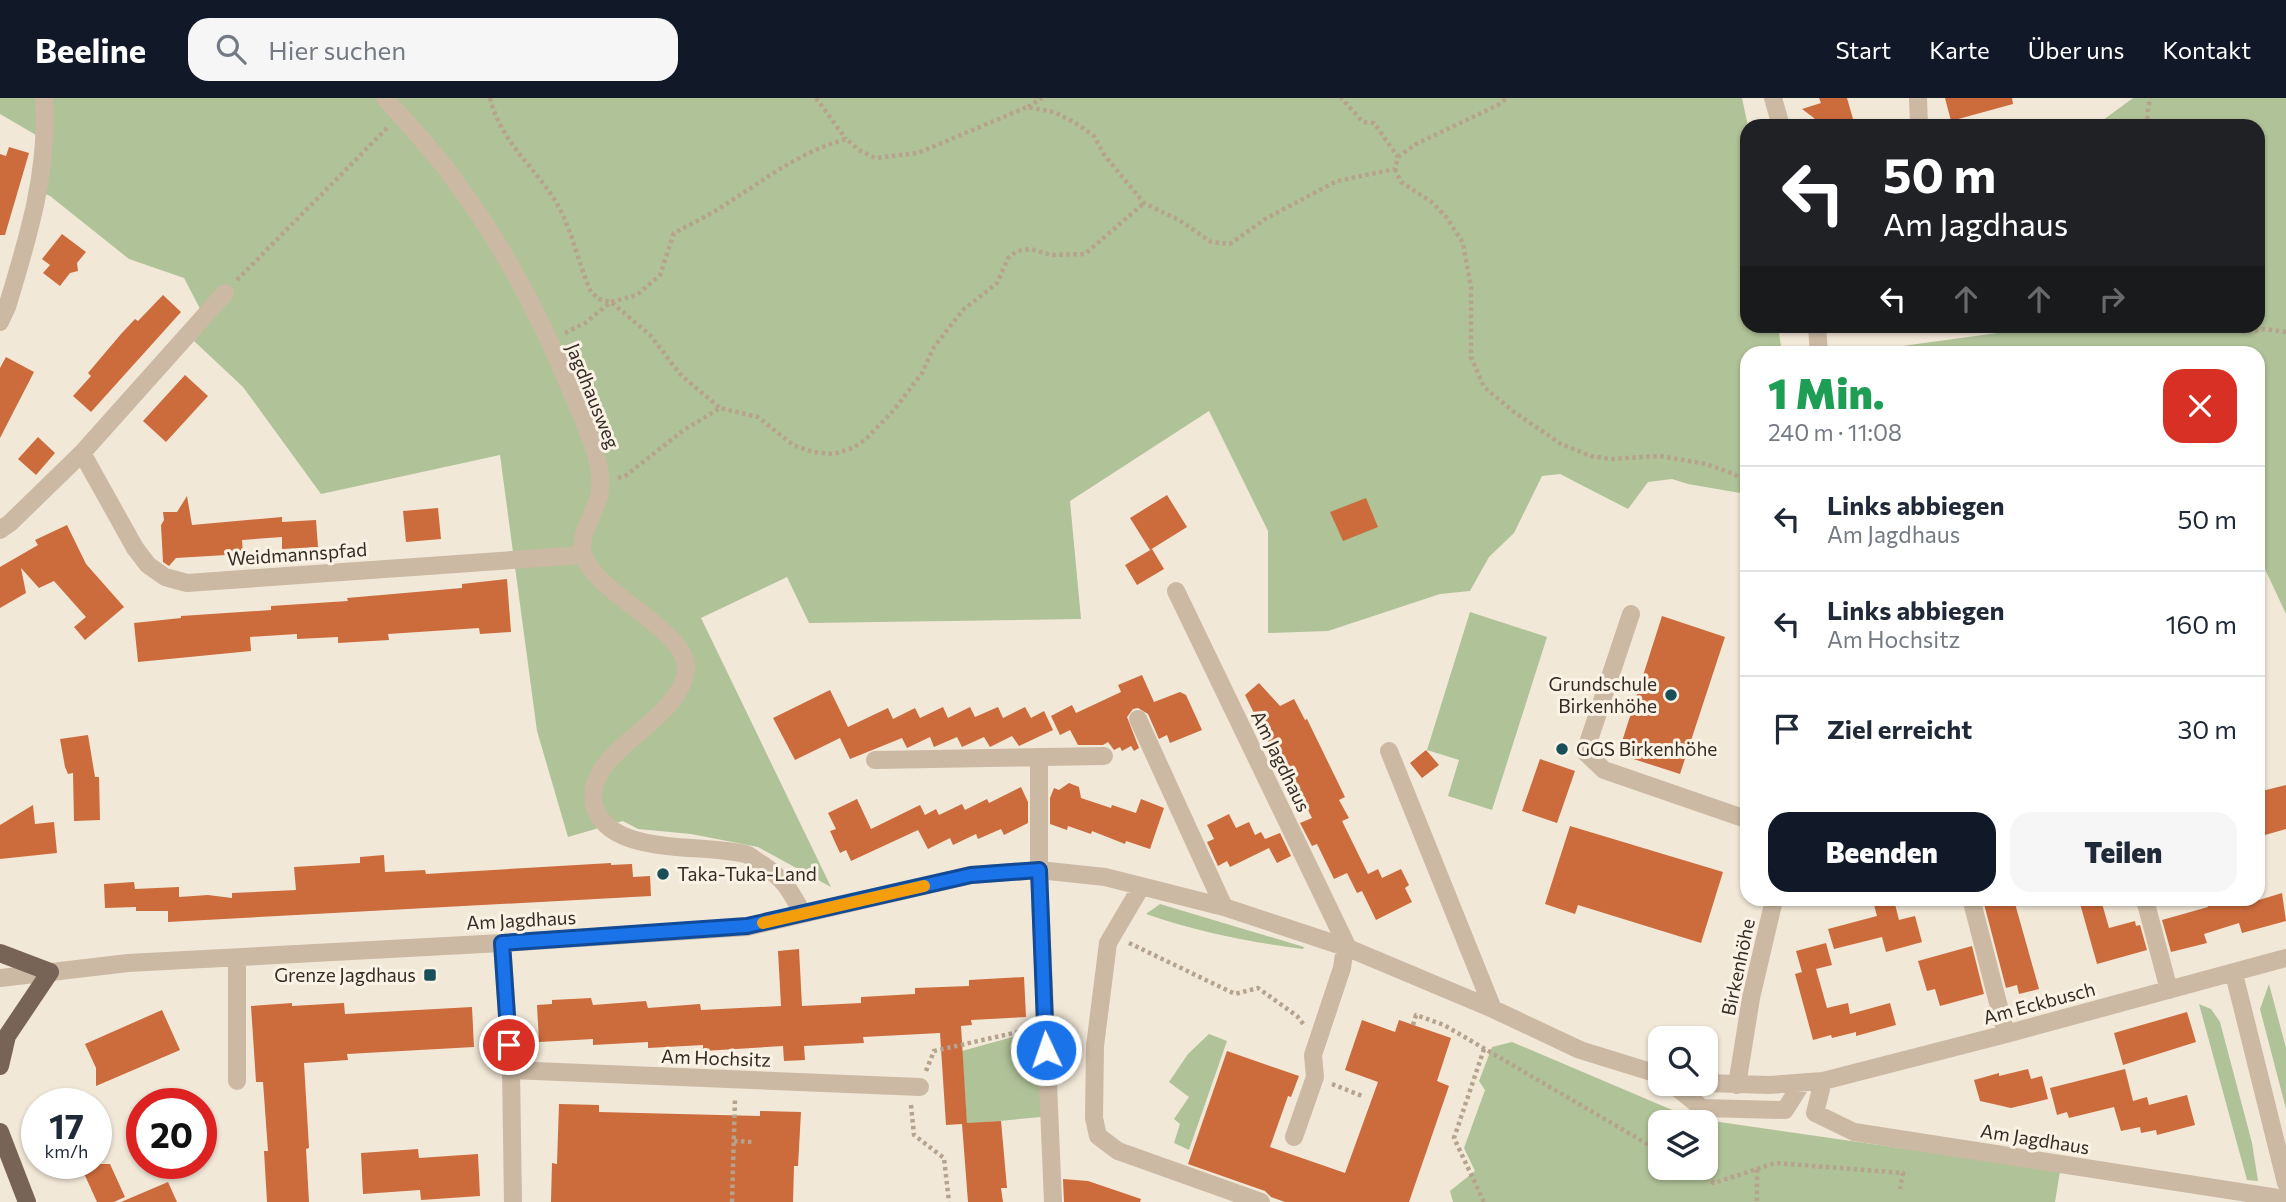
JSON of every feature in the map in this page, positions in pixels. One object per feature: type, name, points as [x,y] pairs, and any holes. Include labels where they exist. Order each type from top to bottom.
[{"type":"main road","points":[[0,953],[50,972],[7,1035],[0,1066]]},
{"type":"main road","points":[[0,1132],[26,1202]]},
{"type":"street","points":[[0,322],[38,200],[44,157],[44,98]]},
{"type":"street","name":"Jagdhausweg","points":[[385,98],[453,178],[500,249],[549,342],[593,443],[601,484],[584,535],[583,555]]},
{"type":"street","points":[[1773,98],[1780,119]]},
{"type":"street","points":[[1918,98],[1919,119]]},
{"type":"street","points":[[0,530],[82,453],[225,293]]},
{"type":"street","name":"Weidmannspfad","points":[[82,453],[135,548],[148,565],[165,577],[187,583],[583,555]]},
{"type":"street","points":[[583,555],[600,579],[648,618],[680,649],[686,670],[681,686],[670,704],[609,761],[595,780],[594,803],[601,817],[613,830],[632,840],[748,855],[782,878],[803,914]]},
{"type":"street","name":"Am Jagdhaus","points":[[1176,592],[1347,948]]},
{"type":"street","points":[[1631,614],[1585,752],[1604,770],[1740,817]]},
{"type":"street","points":[[1138,719],[1224,908]]},
{"type":"street","points":[[1389,751],[1493,1009]]},
{"type":"street","points":[[875,760],[1104,756]]},
{"type":"street","points":[[1039,758],[1039,870],[1053,1202]]},
{"type":"street","name":"Am Jagdhaus","points":[[0,978],[128,963],[502,943],[747,926],[971,875],[1039,870],[1105,877],[1224,908],[1347,948],[1493,1009],[1580,1050],[1648,1071]]},
{"type":"street","points":[[1141,887],[1108,943],[1095,1046],[1094,1118],[1098,1136],[1118,1151],[1261,1202]]},
{"type":"street","name":"Birkenhöhe","points":[[1737,1085],[1751,998],[1773,906]]},
{"type":"street","points":[[1973,906],[2006,1034]]},
{"type":"street","points":[[2148,906],[2169,990]]},
{"type":"street","points":[[502,943],[511,1070],[513,1202]]},
{"type":"street","points":[[1294,1137],[1315,1077],[1313,1055],[1347,948]]},
{"type":"street","points":[[237,958],[237,1081]]},
{"type":"street","name":"Am Eckbusch","points":[[1802,1083],[1823,1081],[2006,1034],[2286,958]]},
{"type":"street","points":[[2234,974],[2286,1183]]},
{"type":"street","name":"Am Hochsitz","points":[[511,1070],[915,1087]]},
{"type":"street","name":"Am Jagdhaus","points":[[1823,1081],[1815,1112],[1854,1132],[2286,1199]]},
{"type":"street","points":[[1718,1084],[1802,1083]]},
{"type":"street","points":[[1687,1096],[1702,1108],[1785,1110],[1802,1083]]},
{"type":"path","points":[[490,98],[506,137],[556,202],[591,292],[599,299],[611,302],[650,335],[680,374],[720,408],[758,417],[793,445],[813,452],[833,454],[853,448],[866,439],[894,411],[922,373],[934,348],[963,310],[997,283],[1007,258],[1017,251],[1031,249],[1051,255],[1084,254],[1144,203]]},
{"type":"path","points":[[816,98],[846,139],[875,158],[918,153],[1027,107],[1042,98]]},
{"type":"path","points":[[1341,98],[1363,122],[1374,123],[1398,157]]},
{"type":"path","points":[[1507,98],[1416,145],[1398,157],[1395,169],[1401,182],[1433,203],[1447,218],[1463,243],[1471,287],[1471,357],[1484,387],[1514,412],[1561,444],[1591,456],[1660,456],[1706,464],[1740,478]]},
{"type":"path","points":[[2147,119],[2151,98]]},
{"type":"path","points":[[1027,107],[1054,112],[1074,121],[1094,136],[1105,156],[1144,203],[1179,220],[1211,242],[1230,244],[1265,219],[1337,181],[1395,169]]},
{"type":"path","points":[[225,293],[400,115]]},
{"type":"path","points":[[549,342],[585,323],[611,302],[637,295],[660,275],[674,233],[817,148],[846,139]]},
{"type":"path","points":[[2265,328],[2286,332]]},
{"type":"path","points":[[601,484],[625,476],[684,430],[720,408]]},
{"type":"path","points":[[1112,935],[1234,994],[1258,988],[1297,1016],[1317,1043]]},
{"type":"path","points":[[1413,1026],[1416,1015],[1444,1026],[1648,1144]]},
{"type":"path","points":[[949,1202],[944,1157],[914,1135],[915,1087],[934,1051],[1045,1026]]},
{"type":"path","points":[[1484,1049],[1454,1138],[1484,1202]]},
{"type":"path","points":[[1315,1077],[1362,1096]]},
{"type":"path","points":[[732,1202],[736,1080]]},
{"type":"path","points":[[734,1141],[754,1142]]},
{"type":"path","points":[[1709,1180],[1714,1183],[1775,1163],[1903,1173],[1900,1189]]},
{"type":"path","points":[[1757,1169],[1757,1202]]},
{"type":"green space","points":[[0,98],[1742,98],[1746,119],[1740,119],[1740,333],[1779,333],[1781,346],[1740,346],[1740,493],[1672,479],[1648,482],[1628,509],[1560,474],[1542,476],[1514,533],[1489,557],[1470,591],[1440,594],[1328,631],[1268,633],[1268,531],[1209,411],[1070,501],[1081,619],[809,623],[787,577],[701,618],[831,887],[758,847],[691,834],[638,829],[623,821],[568,837],[537,731],[500,455],[321,494],[243,387],[194,341],[208,324],[184,278],[129,259],[50,196],[34,189],[36,135],[0,114]]},
{"type":"green space","points":[[2133,98],[2286,98],[2286,614],[2265,569],[2265,346],[1902,346],[1998,333],[2265,333],[2265,119],[2104,119]]},
{"type":"green space","points":[[1470,612],[1547,637],[1492,810],[1448,796],[1459,760],[1427,750]]},
{"type":"green space","points":[[1160,904],[1304,947],[1303,949],[1224,936],[1146,914]]},
{"type":"green space","points":[[2269,984],[2286,1048],[2286,1109],[2260,1009]]},
{"type":"green space","points":[[2199,1004],[2211,1009],[2220,1022],[2252,1143],[2258,1181],[2247,1180]]},
{"type":"green space","points":[[1031,1032],[1039,1034],[1041,1117],[967,1124],[962,1051]]},
{"type":"green space","points":[[1209,1034],[1227,1041],[1189,1150],[1174,1143],[1180,1124],[1174,1119],[1189,1097],[1169,1082],[1188,1054]]},
{"type":"green space","points":[[1512,1042],[1672,1110],[1648,1110],[1648,1180],[1718,1180],[1718,1122],[2060,1171],[2055,1202],[1453,1202],[1450,1191],[1475,1171],[1464,1148],[1485,1090],[1479,1081],[1492,1047]]},
{"type":"building","points":[[1819,98],[1847,98],[1853,119],[1814,119],[1802,109],[1821,103]]},
{"type":"building","points":[[1945,98],[2012,98],[2013,104],[1950,119]]},
{"type":"building","points":[[9,147],[29,153],[5,235],[0,235],[0,154],[6,156]]},
{"type":"building","points":[[62,234],[86,252],[77,263],[78,271],[70,273],[60,286],[43,273],[50,265],[42,259]]},
{"type":"building","points":[[163,295],[181,312],[91,412],[73,396],[91,376],[88,373],[121,334]]},
{"type":"building","points":[[6,357],[34,372],[0,438],[0,368]]},
{"type":"building","points":[[185,375],[208,396],[166,442],[143,421]]},
{"type":"building","points":[[38,437],[55,453],[36,475],[18,459]]},
{"type":"building","points":[[1167,495],[1187,527],[1150,550],[1130,518]]},
{"type":"building","points":[[187,496],[192,525],[282,517],[282,522],[316,520],[318,547],[282,549],[282,537],[242,540],[243,554],[176,558],[169,566],[163,562],[163,512],[177,512]]},
{"type":"building","points":[[1366,498],[1378,527],[1343,541],[1330,512]]},
{"type":"building","points":[[438,508],[441,539],[406,542],[403,511]]},
{"type":"building","points":[[67,525],[86,564],[124,607],[85,640],[74,627],[86,617],[54,581],[39,588],[21,568],[26,593],[0,608],[0,567],[38,545],[35,540]]},
{"type":"building","points":[[1152,549],[1164,569],[1137,585],[1125,565]]},
{"type":"building","points":[[507,579],[511,632],[480,634],[479,628],[388,634],[389,640],[338,643],[338,637],[297,639],[297,634],[250,637],[251,651],[138,662],[134,623],[181,616],[271,610],[271,606],[348,601],[347,598],[462,588],[462,584]]},
{"type":"building","name":"Grundschule Birkenhöhe","points":[[1662,616],[1725,637],[1680,774],[1618,754]]},
{"type":"building","points":[[1142,675],[1154,702],[1180,692],[1186,695],[1202,730],[1170,743],[1167,735],[1159,739],[1148,714],[1138,708],[1133,709],[1127,717],[1139,748],[1134,751],[1131,746],[1122,751],[1120,747],[1114,750],[1108,742],[1103,745],[1078,745],[1070,730],[1060,735],[1051,716],[1072,705],[1076,713],[1121,692],[1118,685]]},
{"type":"building","points":[[1259,683],[1280,706],[1294,699],[1305,720],[1307,719],[1345,797],[1339,800],[1349,818],[1342,821],[1368,874],[1378,869],[1382,878],[1401,869],[1409,885],[1405,888],[1412,902],[1376,920],[1362,891],[1357,893],[1347,873],[1334,879],[1317,844],[1312,846],[1300,823],[1312,818],[1282,757],[1277,759],[1245,695]]},
{"type":"building","points":[[830,690],[848,727],[888,708],[893,719],[915,708],[920,718],[943,707],[948,718],[970,707],[975,717],[998,707],[1003,718],[1025,707],[1031,718],[1044,711],[1053,730],[1019,746],[1012,736],[990,747],[984,737],[962,747],[957,737],[934,747],[930,737],[907,748],[902,738],[850,759],[840,738],[795,760],[773,718]]},
{"type":"building","points":[[88,735],[95,777],[99,777],[100,820],[74,821],[73,773],[68,774],[65,767],[60,739]]},
{"type":"building","points":[[1426,750],[1439,765],[1422,778],[1410,763]]},
{"type":"building","name":"Grundschule Birkenhöhe","points":[[1540,759],[1575,771],[1557,823],[1522,811]]},
{"type":"building","points":[[1069,783],[1079,787],[1081,798],[1111,808],[1112,805],[1136,813],[1141,799],[1164,808],[1150,849],[1126,841],[1125,844],[1092,831],[1091,834],[1068,826],[1067,830],[1050,824],[1050,798],[1054,788],[1059,790]]},
{"type":"building","points":[[2286,785],[2286,829],[2265,835],[2265,790]]},
{"type":"building","points":[[1021,787],[1028,802],[1028,823],[1004,835],[1001,829],[978,839],[976,834],[953,845],[950,838],[928,849],[918,830],[851,861],[846,850],[840,853],[830,831],[836,829],[828,813],[857,799],[871,829],[920,805],[925,815],[936,809],[939,815],[962,804],[965,810],[987,799],[989,803]]},
{"type":"building","points":[[33,805],[35,824],[54,822],[57,853],[0,859],[0,825]]},
{"type":"building","points":[[1229,814],[1236,828],[1249,822],[1255,835],[1261,832],[1265,839],[1280,833],[1291,856],[1277,863],[1269,848],[1230,867],[1227,861],[1218,866],[1207,842],[1214,839],[1207,825]]},
{"type":"building","points":[[1570,826],[1723,872],[1701,943],[1578,905],[1575,914],[1545,904]]},
{"type":"building","points":[[384,855],[385,872],[425,870],[426,874],[632,864],[633,877],[650,876],[651,896],[168,922],[168,911],[136,911],[136,907],[105,908],[104,884],[134,882],[135,889],[179,887],[179,897],[208,895],[232,898],[232,893],[296,890],[294,867],[360,863],[360,857]]},
{"type":"building","points":[[2282,893],[2286,921],[2242,933],[2239,923],[2204,934],[2207,943],[2171,952],[2162,920],[2208,906],[2265,906],[2265,898]]},
{"type":"building","points":[[1874,906],[1896,906],[1899,920],[1915,916],[1922,942],[1886,952],[1882,937],[1834,949],[1828,929],[1877,916]]},
{"type":"building","points":[[1985,906],[2016,906],[2039,989],[2019,994],[2017,985],[2006,988]]},
{"type":"building","points":[[2081,906],[2103,906],[2109,928],[2135,921],[2136,926],[2140,925],[2147,950],[2097,964]]},
{"type":"building","points":[[1826,943],[1832,965],[1816,969],[1827,1008],[1848,1003],[1850,1014],[1890,1003],[1896,1025],[1856,1036],[1856,1032],[1813,1040],[1795,974],[1802,972],[1796,951]]},
{"type":"building","points":[[1972,946],[1984,994],[1940,1006],[1935,989],[1927,991],[1918,961]]},
{"type":"building","points":[[799,949],[802,1006],[861,1003],[861,997],[915,994],[915,988],[969,986],[969,980],[1024,977],[1026,1017],[971,1020],[972,1025],[961,1026],[967,1123],[1001,1121],[1007,1188],[1001,1188],[1003,1202],[968,1202],[962,1124],[946,1125],[940,1033],[863,1037],[864,1043],[804,1046],[805,1060],[784,1061],[783,1046],[703,1051],[703,1045],[648,1048],[648,1042],[593,1045],[593,1039],[539,1042],[537,1005],[552,1004],[552,1000],[591,998],[593,1005],[646,1001],[648,1008],[700,1004],[701,1010],[781,1006],[778,951]]},
{"type":"building","points":[[292,1003],[292,1006],[344,1003],[345,1014],[472,1007],[474,1047],[347,1054],[348,1060],[304,1063],[309,1202],[267,1202],[264,1151],[268,1151],[263,1082],[256,1082],[251,1006]]},
{"type":"building","points":[[162,1010],[180,1050],[96,1086],[96,1068],[85,1044]]},
{"type":"building","points":[[2187,1012],[2196,1042],[2123,1065],[2114,1033]]},
{"type":"building","points":[[1362,1020],[1395,1032],[1399,1020],[1451,1038],[1437,1081],[1449,1086],[1409,1202],[1285,1202],[1271,1197],[1265,1191],[1188,1164],[1227,1051],[1299,1076],[1291,1097],[1288,1096],[1270,1147],[1345,1173],[1378,1082],[1345,1070]]},
{"type":"building","points":[[2028,1069],[2031,1079],[2042,1076],[2048,1099],[2011,1108],[1980,1101],[1974,1080]]},
{"type":"building","points":[[2125,1069],[2133,1101],[2147,1097],[2149,1105],[2187,1095],[2195,1125],[2157,1135],[2156,1130],[2141,1133],[2140,1127],[2121,1131],[2114,1107],[2069,1118],[2067,1112],[2057,1115],[2050,1088]]},
{"type":"building","points":[[559,1104],[599,1105],[599,1112],[760,1116],[760,1111],[801,1112],[798,1166],[794,1166],[793,1202],[551,1202],[552,1163],[557,1164]]},
{"type":"building","points":[[418,1149],[419,1158],[478,1154],[480,1196],[421,1200],[420,1190],[363,1194],[361,1153]]},
{"type":"building","points":[[112,1168],[125,1197],[114,1202],[97,1202],[87,1179],[112,1179]]},
{"type":"building","points":[[1063,1179],[1088,1181],[1141,1199],[1140,1202],[1064,1202]]},
{"type":"building","points":[[168,1182],[177,1202],[121,1202]]},
{"type":"slow traffic","points":[[763,923],[924,886]]},
{"type":"place","name":"Grundschule Birkenhöhe","points":[[1671,695]]},
{"type":"place","name":"GGS Birkenhöhe","points":[[1562,749]]},
{"type":"place","name":"Taka-Tuka-Land","points":[[663,874]]},
{"type":"place","name":"Grenze Jagdhaus","points":[[430,975]]},
{"type":"route","points":[[509,1045],[502,943],[747,926],[971,875],[1039,870],[1046,1050]]}]
